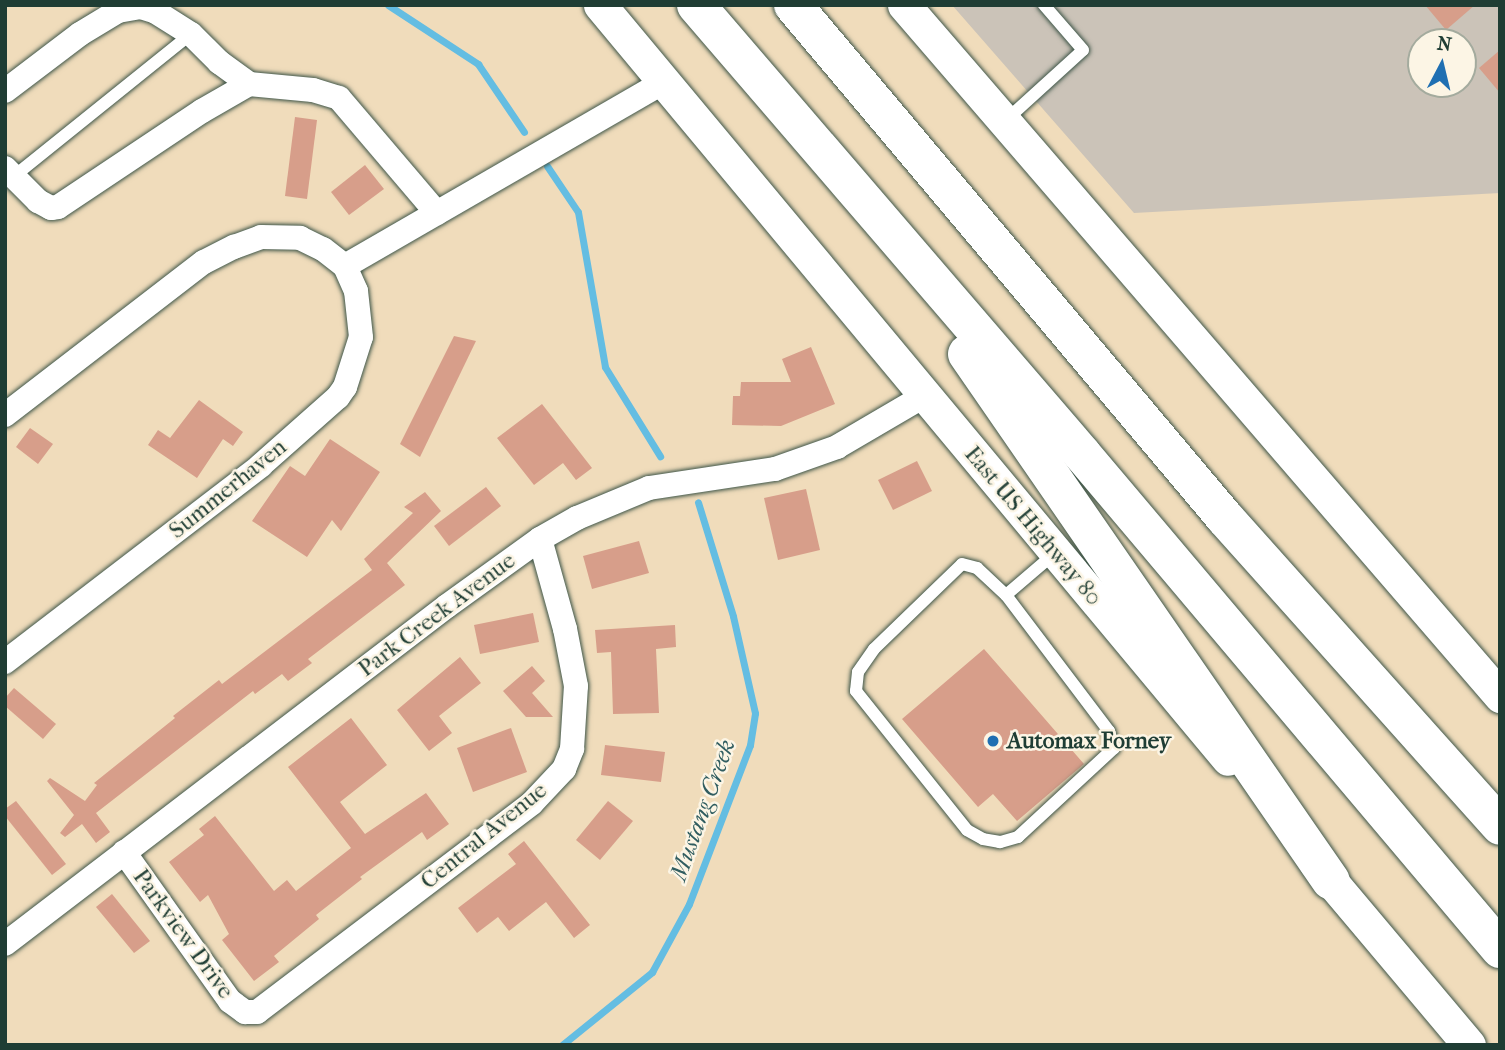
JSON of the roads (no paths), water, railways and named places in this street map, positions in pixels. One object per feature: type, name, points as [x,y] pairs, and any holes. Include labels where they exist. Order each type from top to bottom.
[{"type":"highway","points":[[696,5],[1500,949]]},
{"type":"highway","points":[[793,5],[1226,518],[1500,826]]},
{"type":"highway","points":[[924,271],[962,346],[1331,881]]},
{"type":"highway","points":[[1364,674],[1500,787]]},
{"type":"main road","name":"East US Highway 80","points":[[600,5],[666,81],[1055,553],[1469,1045]]},
{"type":"main road","points":[[905,5],[1500,696]]},
{"type":"street","points":[[5,91],[80,34],[118,11],[141,7],[156,12],[191,34],[219,62],[249,84],[313,90],[340,97],[437,213]]},
{"type":"street","points":[[5,415],[204,262],[261,237],[300,238],[323,249],[345,266],[666,81]]},
{"type":"street","points":[[9,173],[38,201],[51,208],[58,207],[202,111],[249,84]]},
{"type":"street","name":"Summerhaven","points":[[5,662],[260,466],[338,397],[345,387],[362,337],[356,291],[345,266]]},
{"type":"street","name":"Park Creek Avenue","points":[[5,944],[540,539],[577,518],[649,488],[775,469],[837,447],[924,396]]},
{"type":"street","name":"Central Avenue","points":[[245,1012],[257,1012],[532,803],[564,769],[572,749],[576,686],[565,629],[540,539]]},
{"type":"street","name":"Parkview Drive","points":[[124,852],[230,1002],[245,1012]]},
{"type":"lane","points":[[1004,121],[1083,50],[1044,5]]},
{"type":"lane","points":[[9,173],[191,34]]},
{"type":"lane","points":[[1006,595],[1055,553]]},
{"type":"lane","points":[[962,564],[976,568],[1006,595],[1109,731],[1114,748],[1018,837],[1000,842],[983,839],[967,830],[856,691],[858,672],[874,649],[962,564]]},
{"type":"waterway","name":"Mustang Creek","points":[[388,5],[478,64],[524,132]]},
{"type":"waterway","name":"Mustang Creek","points":[[547,166],[578,212],[605,367],[660,456]]},
{"type":"waterway","name":"Mustang Creek","points":[[562,1045],[652,972],[689,904],[750,745],[755,713],[733,616],[698,502]]},
{"type":"place","name":"Automax Forney","points":[[993,741]]}]
